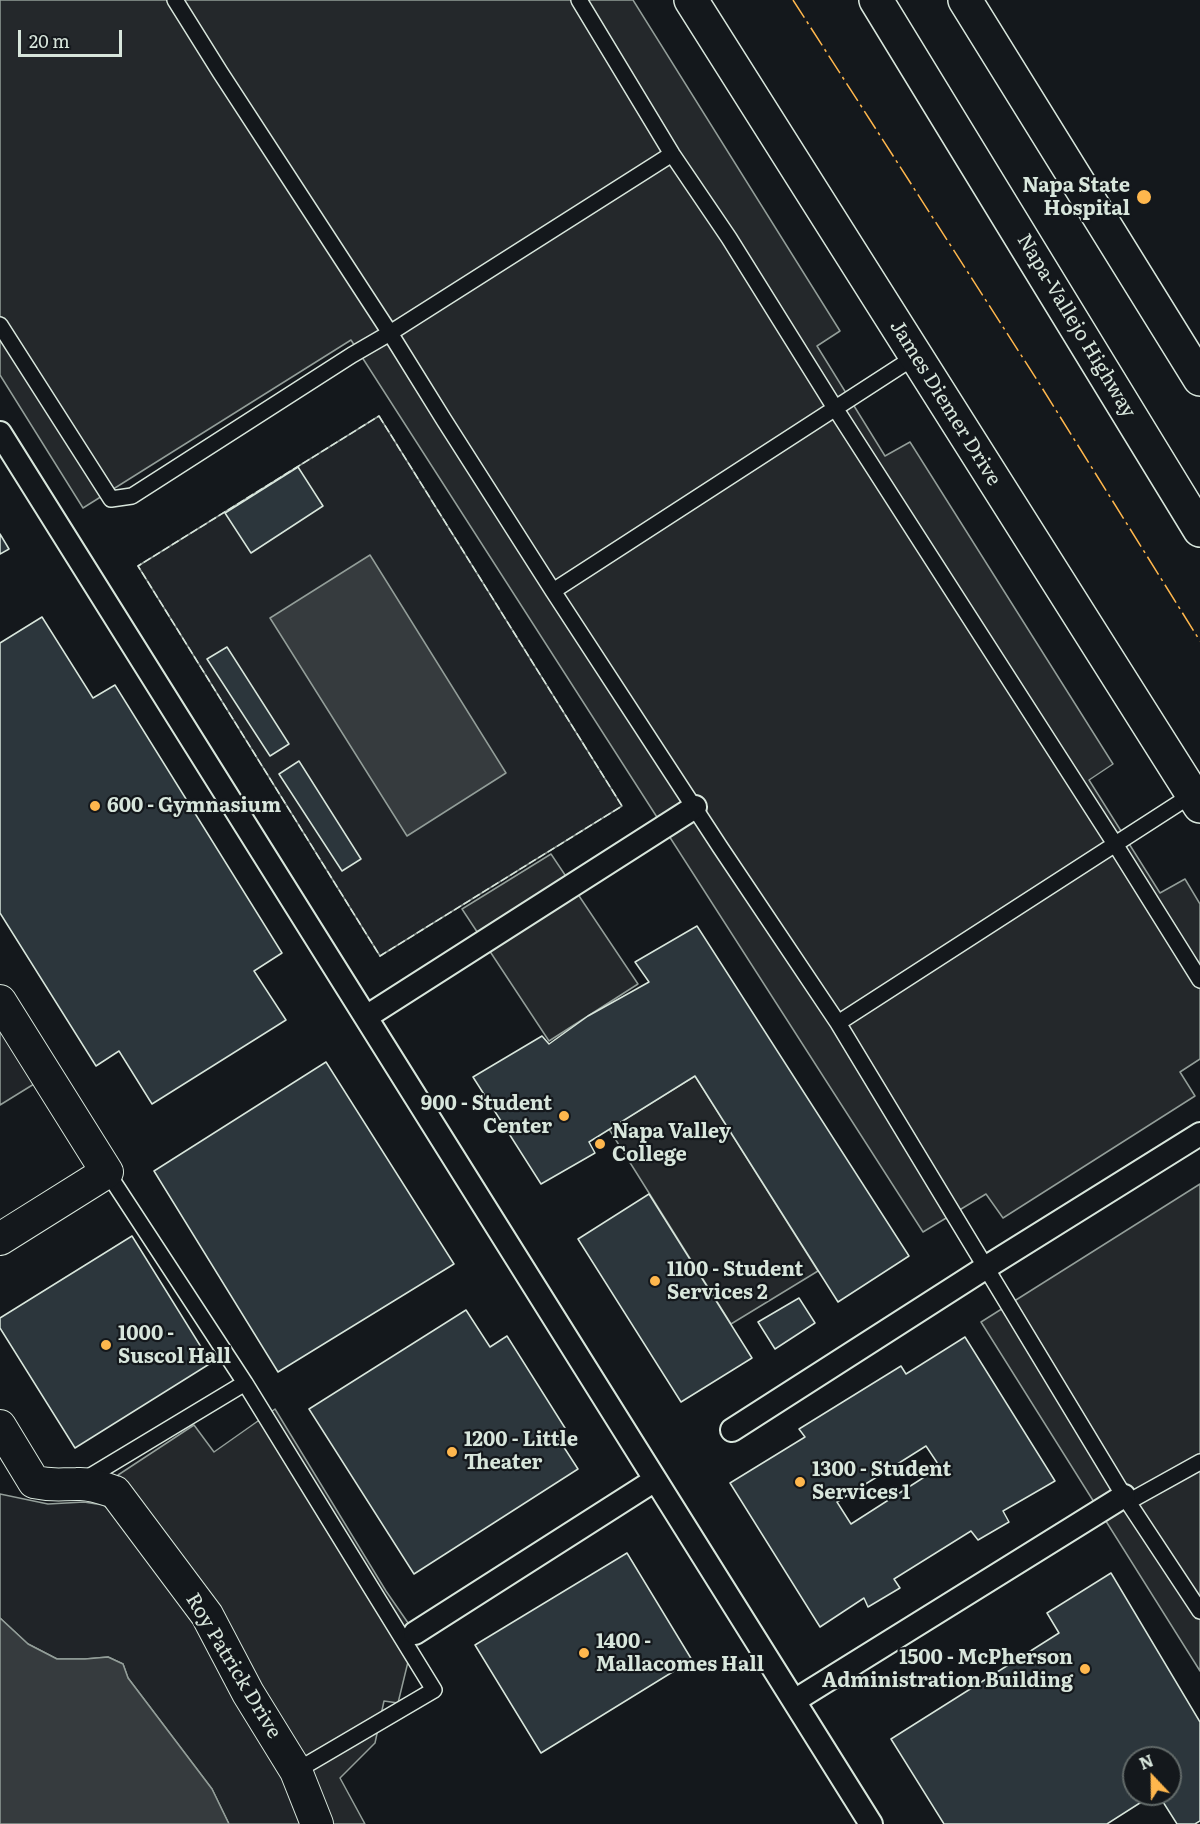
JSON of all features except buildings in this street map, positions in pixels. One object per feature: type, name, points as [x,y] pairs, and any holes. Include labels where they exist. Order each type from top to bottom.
[{"type":"main road","name":"James Diemer Drive","points":[[691,0],[1196,800]]},
{"type":"main road","name":"Napa-Vallejo Highway","points":[[876,0],[1200,530]]},
{"type":"main road","points":[[965,0],[1200,379]]},
{"type":"street","points":[[0,434],[872,1824]]},
{"type":"street","points":[[366,1017],[695,807]]},
{"type":"street","points":[[0,1001],[108,1172],[0,1239]]},
{"type":"street","points":[[732,1430],[1200,1134]]},
{"type":"street","name":"Roy Patrick Drive","points":[[0,1426],[34,1482],[55,1485],[78,1483],[115,1492],[207,1615],[248,1693],[296,1771],[316,1824]]},
{"type":"street","points":[[415,1633],[655,1479]]},
{"type":"street","points":[[794,1701],[1126,1499]]},
{"type":"lane","points":[[175,0],[554,591],[838,1023],[1126,1499],[1200,1611]]},
{"type":"lane","points":[[579,0],[672,154],[729,238],[1200,980]]},
{"type":"lane","points":[[0,325],[111,499],[132,496],[672,154]]},
{"type":"lane","points":[[554,591],[916,356]]},
{"type":"lane","points":[[838,1023],[1115,844],[1196,800]]},
{"type":"lane","points":[[108,1172],[245,1383],[434,1690],[296,1771]]},
{"type":"lane","points":[[78,1483],[245,1383]]},
{"type":"lane","points":[[1126,1499],[1200,1462]]},
{"type":"shaded area","points":[[0,0],[633,0],[840,331],[817,346],[885,456],[910,442],[1113,764],[1089,780],[1160,893],[1185,879],[1200,904],[1200,1059],[1180,1072],[1195,1096],[1003,1218],[986,1194],[923,1232],[351,340],[83,508],[0,375]]},
{"type":"shaded area","points":[[379,416],[622,806],[380,956],[138,566]]},
{"type":"shaded area","points":[[370,555],[506,773],[407,836],[270,618]]},
{"type":"shaded area","points":[[551,854],[638,984],[549,1041],[462,909]]},
{"type":"shaded area","points":[[0,1030],[34,1084],[0,1105]]},
{"type":"shaded area","points":[[695,1076],[818,1271],[731,1324],[609,1129]]},
{"type":"shaded area","points":[[1200,1184],[1200,1671],[981,1322]]},
{"type":"shaded area","points":[[275,1409],[386,1591],[415,1633],[398,1703],[384,1701],[375,1743],[340,1778],[365,1824],[307,1824],[240,1654],[118,1475],[194,1425],[214,1452]]},
{"type":"shaded area","points":[[0,1494],[48,1504],[84,1502],[103,1505],[149,1537],[317,1824],[229,1824],[212,1789],[128,1678],[123,1664],[108,1657],[57,1659],[28,1644],[0,1618]]},
{"type":"shaded area","points":[[0,1618],[28,1644],[57,1659],[108,1657],[123,1664],[128,1678],[212,1789],[229,1824],[0,1824]]},
{"type":"fence","points":[[379,416],[622,806],[380,956],[138,566],[379,416]]},
{"type":"power","points":[[793,0],[1039,383],[1200,641]]},
{"type":"place","name":"Napa State Hospital","points":[[1144,197]]},
{"type":"place","name":"600 - Gymnasium","points":[[95,806]]},
{"type":"place","name":"900 - Student Center","points":[[564,1116]]},
{"type":"place","name":"Napa Valley College","points":[[600,1144]]},
{"type":"place","name":"1100 - Student Services 2","points":[[655,1281]]},
{"type":"place","name":"1000 - Suscol Hall","points":[[106,1345]]},
{"type":"place","name":"1200 - Little Theater","points":[[452,1452]]},
{"type":"place","name":"1300 - Student Services 1","points":[[800,1482]]},
{"type":"place","name":"1400 - Mallacomes Hall","points":[[584,1653]]},
{"type":"place","name":"1500 - McPherson Administration Building","points":[[1085,1669]]}]
